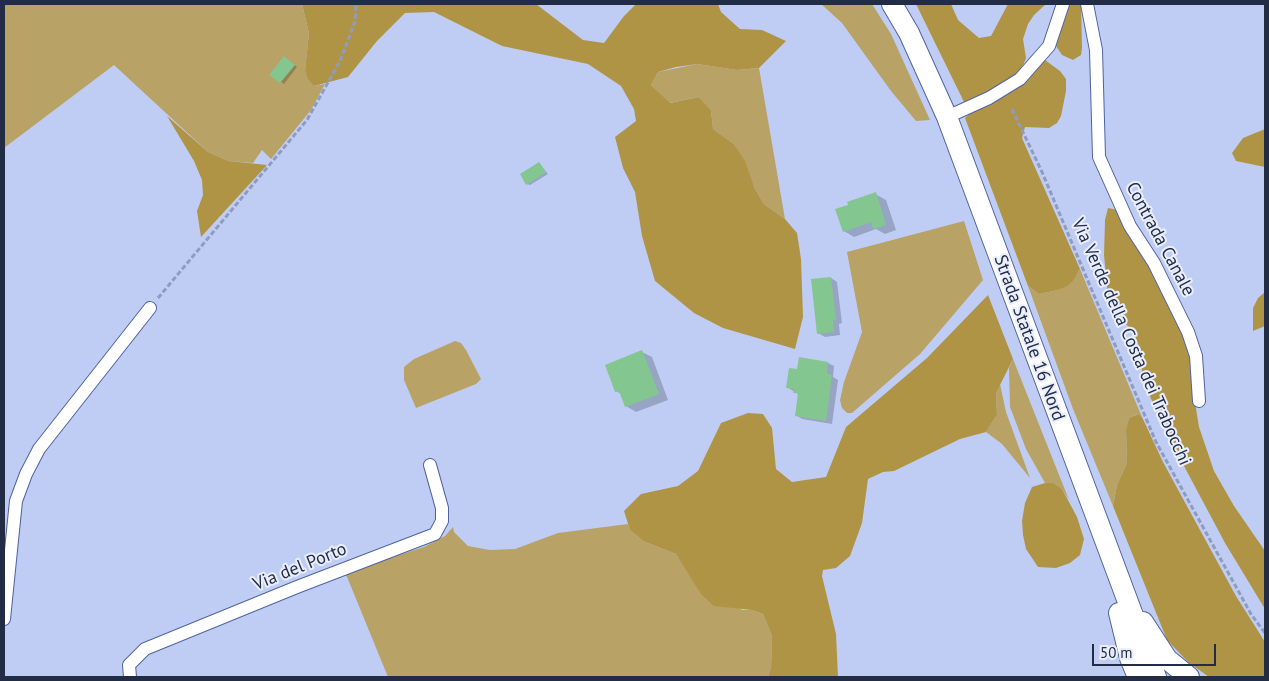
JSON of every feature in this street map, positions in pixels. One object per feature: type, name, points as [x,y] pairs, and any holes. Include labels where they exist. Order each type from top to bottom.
[{"type":"main road","name":"Strada Statale 16 Nord","points":[[892,4],[909,33],[947,117],[1122,591],[1156,677]]},
{"type":"main road","points":[[1098,526],[1130,658],[1138,677]]},
{"type":"main road","points":[[1122,591],[1167,659],[1189,677]]},
{"type":"street","points":[[947,117],[989,98],[1020,79],[1049,46],[1063,4]]},
{"type":"street","name":"Contrada Canale","points":[[1087,4],[1096,50],[1098,157],[1130,226],[1154,263],[1188,332],[1196,356],[1198,401]]},
{"type":"street","points":[[4,618],[16,501],[26,474],[39,449],[150,308]]},
{"type":"street","name":"Via del Porto","points":[[130,677],[129,665],[134,657],[145,649],[434,534],[442,521],[442,508],[430,465]]},
{"type":"path","points":[[150,308],[307,120],[340,61],[355,22],[356,4]]},
{"type":"path","name":"Via Verde della Costa dei Trabocchi","points":[[1012,108],[1042,172],[1156,442],[1251,614],[1265,633]]},
{"type":"shaded area","points":[[4,4],[302,4],[309,33],[305,70],[314,86],[325,84],[311,110],[271,159],[262,150],[253,163],[229,161],[208,152],[114,65],[4,148]]},
{"type":"shaded area","points":[[302,4],[536,4],[583,40],[604,43],[624,16],[636,4],[718,4],[721,12],[740,29],[762,30],[786,41],[759,68],[737,70],[697,64],[676,67],[658,72],[651,85],[670,103],[699,97],[711,110],[713,129],[734,144],[745,161],[755,189],[764,204],[785,219],[797,233],[801,259],[803,317],[795,349],[723,328],[694,313],[655,281],[642,236],[635,192],[623,168],[615,137],[636,121],[634,109],[621,86],[588,64],[502,46],[434,12],[405,13],[377,41],[348,77],[314,86],[308,79],[305,70],[309,33]]},
{"type":"shaded area","points":[[821,4],[872,4],[891,34],[930,120],[916,121],[891,91],[842,23]]},
{"type":"shaded area","points":[[916,4],[951,4],[958,20],[979,38],[991,36],[1008,4],[1046,4],[1034,15],[1028,24],[1023,39],[1026,58],[1020,73],[978,100],[964,102]]},
{"type":"shaded area","points":[[1063,4],[1081,4],[1081,55],[1073,60],[1062,55],[1054,43]]},
{"type":"shaded area","points":[[1045,60],[1060,71],[1066,79],[1066,91],[1061,116],[1057,123],[1049,128],[1025,127],[1022,138],[1080,269],[1074,280],[1067,286],[1039,294],[1028,286],[965,118],[977,107],[1020,86],[1039,61]]},
{"type":"shaded area","points":[[697,64],[737,70],[759,68],[785,219],[764,204],[734,144],[713,129],[711,110],[699,97],[669,103],[651,85],[658,72]]},
{"type":"shaded area","points":[[167,116],[208,152],[229,161],[267,165],[201,237],[197,211],[203,195],[202,180],[194,161]]},
{"type":"shaded area","points":[[1265,129],[1265,167],[1236,161],[1232,153],[1243,138]]},
{"type":"shaded area","points":[[1108,208],[1118,210],[1149,260],[1195,355],[1193,390],[1199,427],[1214,471],[1234,506],[1265,551],[1265,609],[1225,543],[1168,436],[1148,392],[1142,372],[1141,351],[1133,331],[1118,316],[1108,297],[1104,255],[1105,220]]},
{"type":"shaded area","points":[[964,221],[983,280],[920,354],[852,413],[847,413],[842,408],[840,400],[844,382],[862,332],[847,252]]},
{"type":"shaded area","points":[[1080,269],[1142,417],[1137,414],[1129,418],[1126,429],[1127,463],[1117,485],[1113,506],[1073,409],[1028,286],[1039,294],[1058,290],[1074,280]]},
{"type":"shaded area","points":[[1265,292],[1265,326],[1253,331],[1253,308],[1258,298]]},
{"type":"shaded area","points":[[988,295],[1013,359],[996,393],[997,415],[986,432],[960,439],[894,471],[883,472],[868,479],[862,523],[850,556],[836,568],[823,570],[822,576],[836,634],[838,677],[768,677],[771,667],[772,636],[763,614],[752,610],[714,606],[701,594],[676,554],[643,541],[630,530],[624,511],[641,494],[678,486],[698,471],[721,423],[748,413],[763,414],[772,428],[776,469],[792,482],[826,477],[846,427],[927,358]]},
{"type":"shaded area","points":[[455,341],[461,343],[466,350],[481,379],[476,384],[416,408],[404,380],[404,367],[414,359]]},
{"type":"shaded area","points":[[1013,359],[1069,500],[1062,489],[1054,483],[1045,483],[1026,449],[1010,407],[1009,368]]},
{"type":"shaded area","points":[[1000,384],[1006,412],[1030,478],[1002,444],[986,432],[997,415],[996,393]]},
{"type":"shaded area","points":[[1138,414],[1142,417],[1163,462],[1236,596],[1265,642],[1265,677],[1209,677],[1188,662],[1167,640],[1113,506],[1117,485],[1127,463],[1126,429],[1129,418]]},
{"type":"shaded area","points":[[1045,483],[1054,483],[1062,489],[1077,517],[1084,539],[1080,555],[1070,563],[1056,568],[1038,567],[1026,549],[1023,535],[1022,521],[1025,503],[1032,487]]},
{"type":"shaded area","points":[[628,524],[630,530],[643,541],[676,554],[687,570],[742,610],[752,610],[763,614],[772,636],[771,667],[768,677],[388,677],[345,572],[424,547],[445,536],[453,527],[454,532],[468,546],[490,550],[515,549],[558,533]]},
{"type":"building","points":[[284,56],[295,65],[280,83],[269,75]]},
{"type":"building","points":[[539,162],[546,172],[526,185],[520,174]]},
{"type":"building","points":[[876,192],[886,225],[873,229],[871,222],[843,232],[835,209],[848,205],[847,202]]},
{"type":"building","points":[[831,277],[836,320],[833,320],[834,332],[817,334],[811,279]]},
{"type":"building","points":[[642,350],[659,394],[625,407],[619,391],[615,392],[605,365]]},
{"type":"building","points":[[799,357],[828,362],[827,374],[832,375],[826,421],[795,416],[798,393],[793,393],[794,389],[786,388],[789,368],[797,369]]}]
